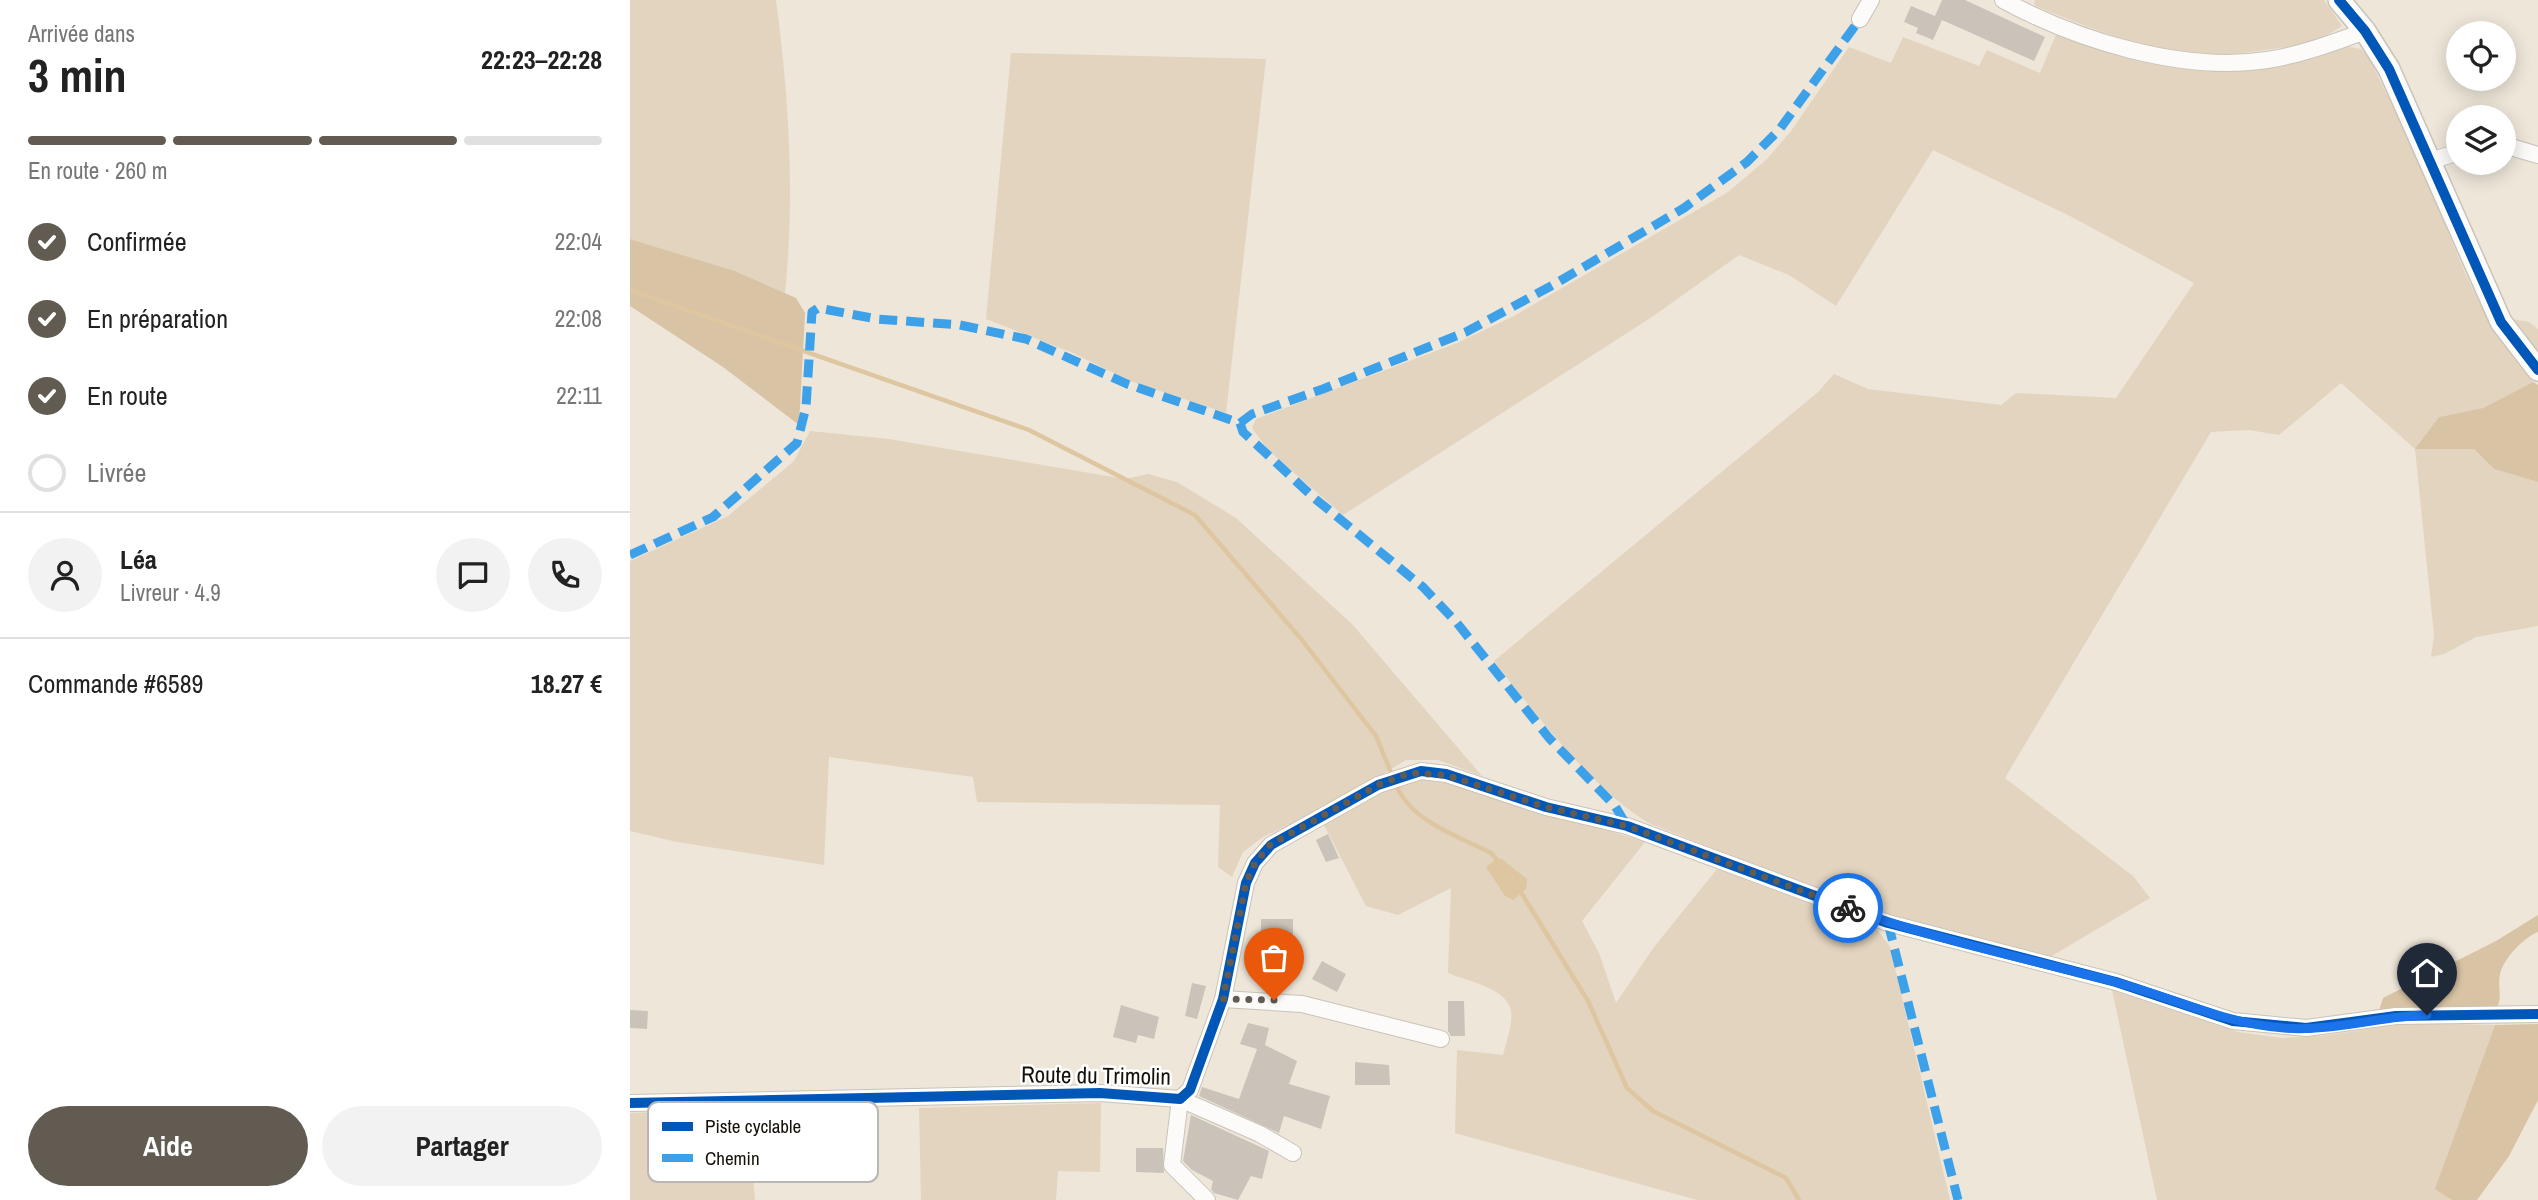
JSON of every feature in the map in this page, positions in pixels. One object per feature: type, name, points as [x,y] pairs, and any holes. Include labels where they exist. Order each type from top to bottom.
[{"type":"street","points":[[1860,19],[1871,0]]},
{"type":"street","points":[[2003,0],[2063,30],[2184,59],[2266,60],[2337,42],[2365,31]]},
{"type":"street","points":[[2339,0],[2365,31],[2389,69],[2487,292],[2513,341],[2538,370]]},
{"type":"street","points":[[2516,149],[2538,155]]},
{"type":"street","points":[[2430,161],[2446,156]]},
{"type":"street","name":"Route du Trimolin","points":[[677,1102],[1100,1093],[1180,1100],[1190,1090],[1223,999],[1246,883],[1255,863],[1270,845],[1378,785],[1421,771],[1446,775],[1546,807],[1627,826],[1888,923],[2116,982],[2233,1021],[2306,1028],[2396,1016],[2538,1014]]},
{"type":"street","points":[[1223,999],[1302,1004],[1441,1039]]},
{"type":"street","points":[[1207,1200],[1172,1165],[1180,1100],[1259,1134],[1293,1153]]},
{"type":"street","name":"Route du Trimolin","points":[[630,1103],[648,1103]]},
{"type":"shaded area","points":[[630,0],[776,0],[789,146],[790,220],[785,293],[735,271],[630,239]]},
{"type":"shaded area","points":[[2035,0],[2324,0],[2342,26],[2326,36],[2300,44],[2208,55],[2164,49],[2119,38],[2034,5]]},
{"type":"shaded area","points":[[2057,32],[2125,55],[2277,66],[2349,47],[2361,49],[2370,60],[2413,148],[2480,303],[2495,330],[2533,382],[2483,408],[2439,417],[2416,449],[2474,449],[2494,469],[2538,482],[2538,626],[2476,637],[2444,654],[2431,657],[2434,635],[2415,449],[2341,383],[2279,435],[2249,430],[2211,432],[2005,778],[2133,876],[2150,898],[2050,957],[1924,927],[1859,906],[1651,824],[1609,793],[1587,772],[1546,727],[1494,661],[1818,392],[1834,374],[1868,389],[2001,405],[2016,393],[2116,398],[2194,283],[2070,216],[1933,150],[1836,306],[1789,275],[1739,255],[1652,317],[1343,515],[1268,450],[1252,428],[1256,419],[1457,343],[1512,317],[1728,192],[1767,159],[1791,131],[1849,47],[1891,63],[1903,37],[1979,66],[1987,50],[2040,73]]},
{"type":"shaded area","points":[[1011,53],[1266,59],[1226,413],[1130,381],[1073,353],[986,319]]},
{"type":"shaded area","points":[[630,239],[735,271],[796,298],[805,313],[799,425],[723,367],[630,306]]},
{"type":"shaded area","points":[[2512,319],[2529,322],[2538,329],[2538,352]]},
{"type":"shaded area","points":[[2533,382],[2538,385],[2538,482],[2494,469],[2474,449],[2415,449],[2439,417],[2483,408]]},
{"type":"shaded area","points":[[810,431],[889,439],[1125,479],[1148,474],[1177,482],[1236,518],[1352,624],[1482,776],[1438,760],[1406,760],[1333,804],[1263,837],[1243,852],[1232,877],[1218,867],[1220,805],[977,802],[973,777],[829,757],[824,865],[677,842],[630,831],[630,561],[728,516],[794,461]]},
{"type":"shaded area","points":[[1414,779],[1432,779],[1457,785],[1645,842],[1582,921],[1599,953],[1616,1003],[1654,947],[1717,869],[1876,928],[1890,947],[1950,1200],[1697,1200],[1455,1133],[1457,1050],[1503,1055],[1511,1022],[1508,1004],[1495,991],[1448,973],[1451,888],[1398,915],[1366,906],[1324,825],[1391,787]]},
{"type":"shaded area","points":[[1496,859],[1502,859],[1527,879],[1526,889],[1513,900],[1505,896],[1486,867]]},
{"type":"shaded area","points":[[2538,915],[2538,932],[2515,949],[2502,968],[2497,1008],[2378,1014],[2383,998],[2496,941]]},
{"type":"shaded area","points":[[2112,990],[2238,1032],[2281,1038],[2321,1036],[2411,1023],[2495,1025],[2436,1189],[2452,1200],[2157,1200]]},
{"type":"shaded area","points":[[2538,1024],[2538,1100],[2509,1156],[2477,1200],[2452,1200],[2435,1189],[2495,1025]]},
{"type":"shaded area","points":[[1101,1103],[1100,1172],[1058,1171],[1056,1200],[921,1200],[919,1108]]},
{"type":"shaded area","points":[[648,1112],[648,1182],[754,1182],[755,1200],[630,1200],[630,1113]]},
{"type":"building","points":[[1942,0],[1965,0],[2045,37],[2034,61],[1942,20],[1933,40],[1916,33],[1918,28],[1904,22],[1911,6],[1935,16]]},
{"type":"building","points":[[1328,834],[1339,858],[1326,862],[1316,840]]},
{"type":"building","points":[[1261,919],[1293,919],[1293,945],[1261,946]]},
{"type":"building","points":[[1322,961],[1346,974],[1337,992],[1312,979]]},
{"type":"building","points":[[1192,983],[1206,986],[1197,1019],[1185,1016]]},
{"type":"building","points":[[1448,1001],[1464,1001],[1465,1036],[1451,1036],[1448,1031]]},
{"type":"building","points":[[1121,1005],[1159,1017],[1154,1039],[1138,1035],[1136,1043],[1113,1037]]},
{"type":"building","points":[[630,1010],[648,1011],[647,1029],[630,1028]]},
{"type":"building","points":[[1248,1023],[1269,1028],[1265,1045],[1297,1061],[1289,1084],[1330,1096],[1321,1129],[1284,1116],[1279,1133],[1199,1096],[1202,1087],[1239,1099],[1257,1049],[1240,1044]]},
{"type":"building","points":[[1355,1062],[1389,1065],[1390,1085],[1355,1085]]},
{"type":"building","points":[[1191,1115],[1269,1151],[1262,1179],[1251,1176],[1238,1200],[1214,1193],[1211,1189],[1213,1181],[1192,1170],[1183,1161]]},
{"type":"building","points":[[1136,1148],[1163,1148],[1164,1173],[1136,1172]]},
{"type":"waterway","points":[[630,290],[1029,430],[1195,515],[1302,640],[1376,736],[1392,775]]},
{"type":"waterway","points":[[1395,783],[1402,796],[1423,818],[1491,853],[1499,862]]},
{"type":"waterway","points":[[1519,889],[1588,1001],[1627,1088],[1653,1111],[1786,1178],[1799,1200]]},
{"type":"marked path","points":[[1240,423],[1252,414],[1466,332],[1553,285],[1684,208],[1747,162],[1779,130],[1860,19]]},
{"type":"marked path","points":[[630,555],[713,517],[797,443],[806,407],[812,312],[818,308],[877,319],[960,325],[1026,339],[1127,384],[1240,423]]},
{"type":"marked path","points":[[1240,423],[1243,432],[1313,497],[1423,587],[1457,623],[1549,738],[1615,806],[1627,826]]},
{"type":"marked path","points":[[1888,923],[1958,1200]]},
{"type":"cycle path","points":[[2339,0],[2365,31],[2389,69],[2501,322],[2538,370]]},
{"type":"cycle path","points":[[677,1102],[1100,1093],[1180,1099],[1190,1090],[1223,999],[1246,883],[1255,863],[1271,845],[1378,785],[1421,771],[1446,774],[1546,807],[1627,826],[1888,923],[2116,982],[2233,1021],[2306,1028],[2396,1016],[2538,1014]]},
{"type":"cycle path","points":[[630,1103],[648,1103]]},
{"type":"way so far","points":[[1274,1000],[1223,999],[1246,883],[1255,863],[1270,845],[1378,785],[1397,776],[1421,771],[1460,778],[1546,807],[1651,833],[1848,908]]},
{"type":"route","points":[[1848,908],[1926,935],[2116,982],[2193,1009],[2259,1026],[2333,1027],[2396,1016],[2427,1015]]}]
